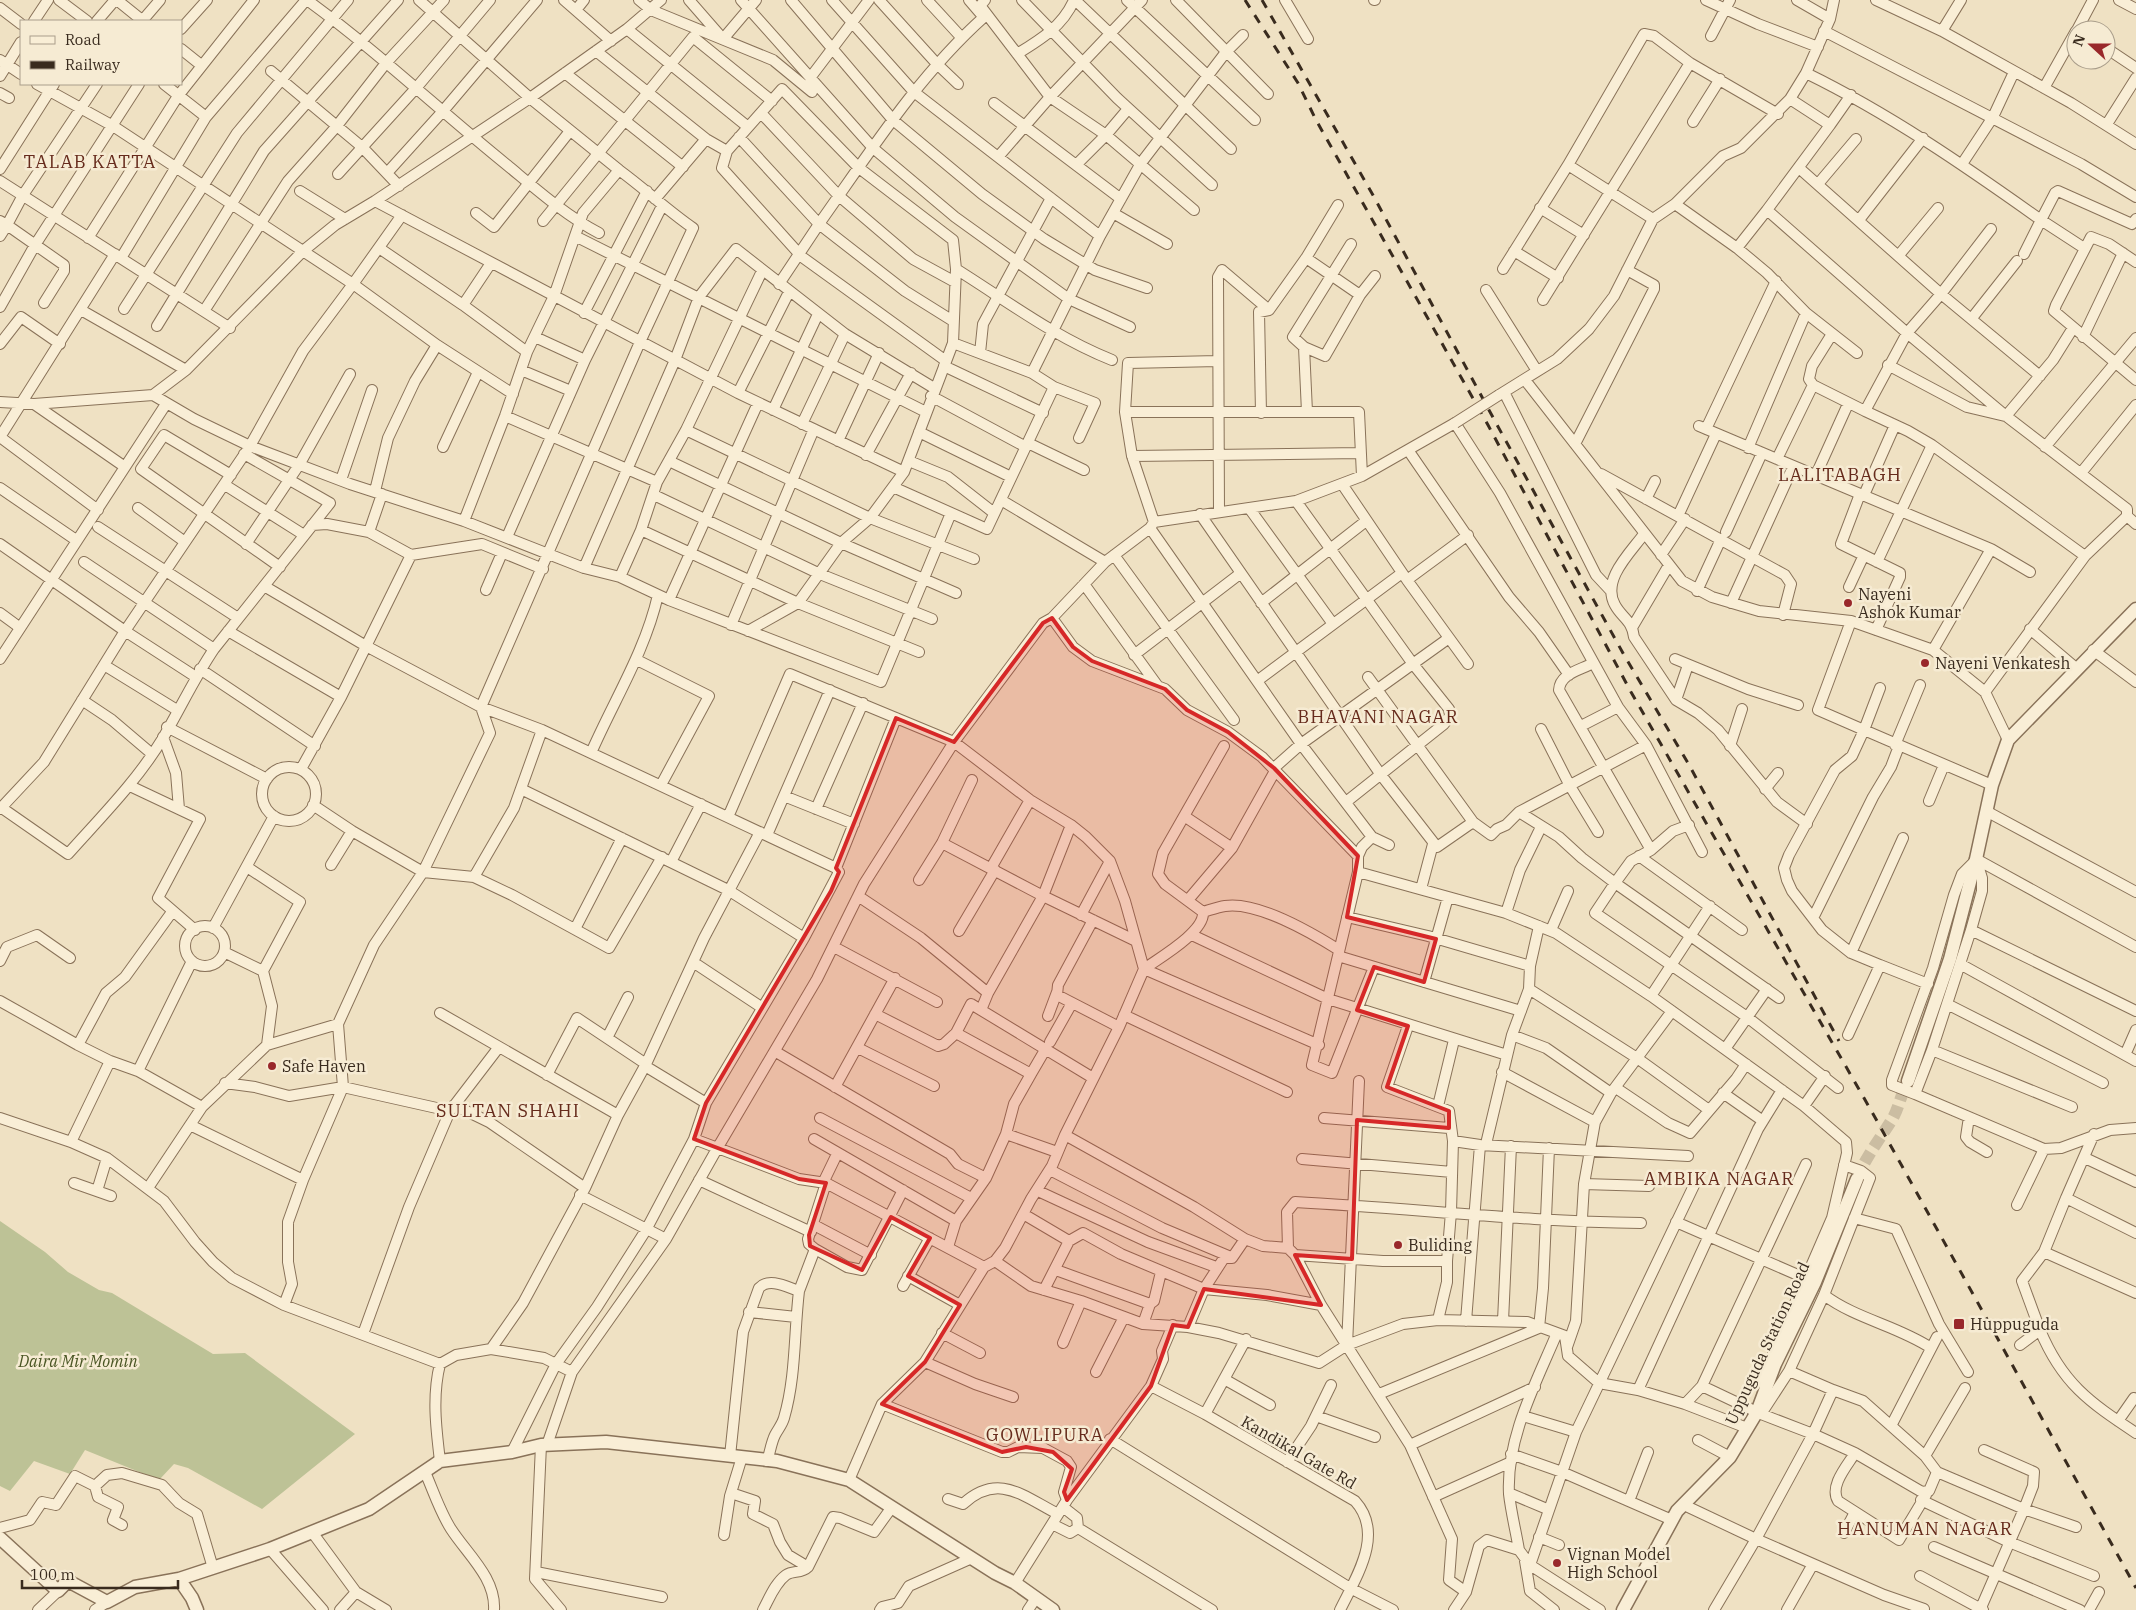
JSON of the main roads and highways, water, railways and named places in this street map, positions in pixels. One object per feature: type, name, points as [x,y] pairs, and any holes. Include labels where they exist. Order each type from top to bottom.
[{"type":"tunnel","points":[[1857,1179],[1869,1155],[1893,1118],[1908,1081]]},
{"type":"railway","points":[[1245,0],[1298,83],[1316,120],[1488,425],[1631,692],[1872,1112],[2136,1588]]},
{"type":"railway","points":[[1262,0],[1374,197],[1624,655],[1688,763],[1839,1041]]},
{"type":"place","name":"Nayeni Ashok Kumar","points":[[1848,603]]},
{"type":"place","name":"Nayeni Venkatesh","points":[[1925,663]]},
{"type":"place","name":"Safe Haven","points":[[272,1066]]},
{"type":"place","name":"Buliding","points":[[1398,1245]]},
{"type":"place","name":"Huppuguda","points":[[1959,1324]]},
{"type":"place","name":"Vignan Model High School","points":[[1557,1563]]},
{"type":"district","name":"TALAB KATTA","points":[[90,161]]},
{"type":"district","name":"LALITABAGH","points":[[1840,474]]},
{"type":"district","name":"BHAVANI NAGAR","points":[[1378,716]]},
{"type":"district","name":"SULTAN SHAHI","points":[[508,1110]]},
{"type":"district","name":"AMBIKA NAGAR","points":[[1719,1178]]},
{"type":"district","name":"GOWLIPURA","points":[[1045,1434]]},
{"type":"district","name":"HANUMAN NAGAR","points":[[1925,1528]]},
{"type":"park label","name":"Daira Mir Momin","points":[[78,1361]]}]
